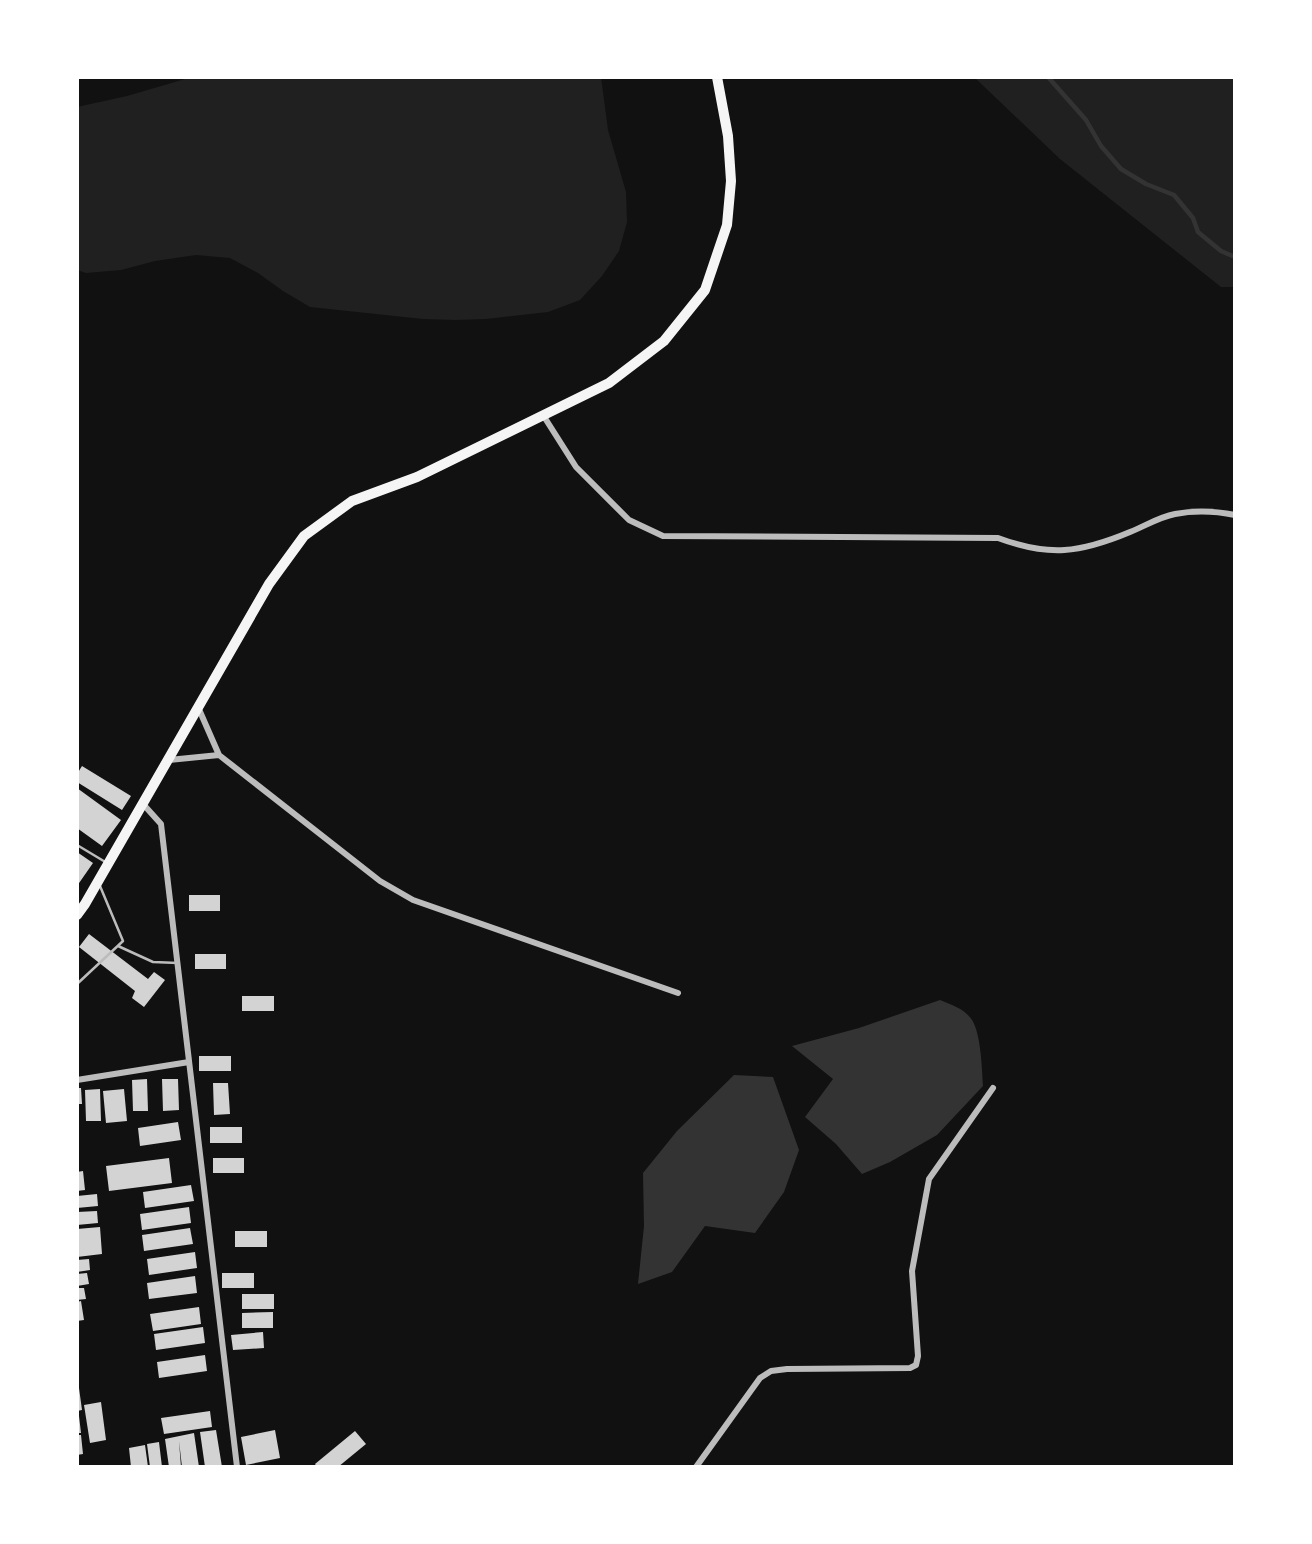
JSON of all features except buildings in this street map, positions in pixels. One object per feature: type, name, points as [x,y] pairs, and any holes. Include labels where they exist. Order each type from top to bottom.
[{"type":"main road","points":[[78,912],[99,881],[269,584],[303,536],[352,501],[417,477],[609,383],[664,341],[705,290],[727,225],[731,181],[728,136],[717,77]]},
{"type":"street","points":[[543,415],[576,467],[629,520],[663,536],[998,538],[1039,550],[1070,550],[1098,544],[1174,514],[1204,510],[1235,515]]},
{"type":"street","points":[[198,707],[219,755],[380,881],[413,900],[678,993]]},
{"type":"street","points":[[168,760],[219,755]]},
{"type":"street","points":[[143,804],[161,824],[237,1467]]},
{"type":"street","points":[[77,1080],[189,1062]]},
{"type":"street","points":[[696,1467],[760,1378],[771,1371],[910,1368],[916,1365],[918,1356],[912,1272],[929,1179],[993,1088]]},
{"type":"lane","points":[[77,845],[108,864]]},
{"type":"lane","points":[[77,984],[123,941],[99,881]]},
{"type":"lane","points":[[118,946],[153,962],[177,963]]},
{"type":"shaded area","points":[[192,77],[601,77],[608,130],[626,192],[627,222],[619,251],[602,276],[580,300],[548,312],[486,319],[423,319],[310,307],[230,258],[196,255],[155,261],[121,270],[86,273],[77,270],[77,107]]},
{"type":"shaded area","points":[[974,77],[1235,77],[1235,287],[1221,287],[1060,159]]},
{"type":"shaded area","points":[[940,1000],[962,1010],[975,1026],[983,1086],[937,1135],[890,1162],[862,1174],[836,1144],[805,1117],[833,1079],[792,1046],[859,1028]]},
{"type":"shaded area","points":[[734,1075],[773,1077],[799,1150],[784,1192],[755,1233],[705,1226],[672,1272],[638,1284],[644,1226],[643,1173],[677,1131]]},
{"type":"waterway","points":[[1048,77],[1086,120],[1101,146],[1121,169],[1146,184],[1174,195],[1193,218],[1198,232],[1221,251],[1235,257]]}]
